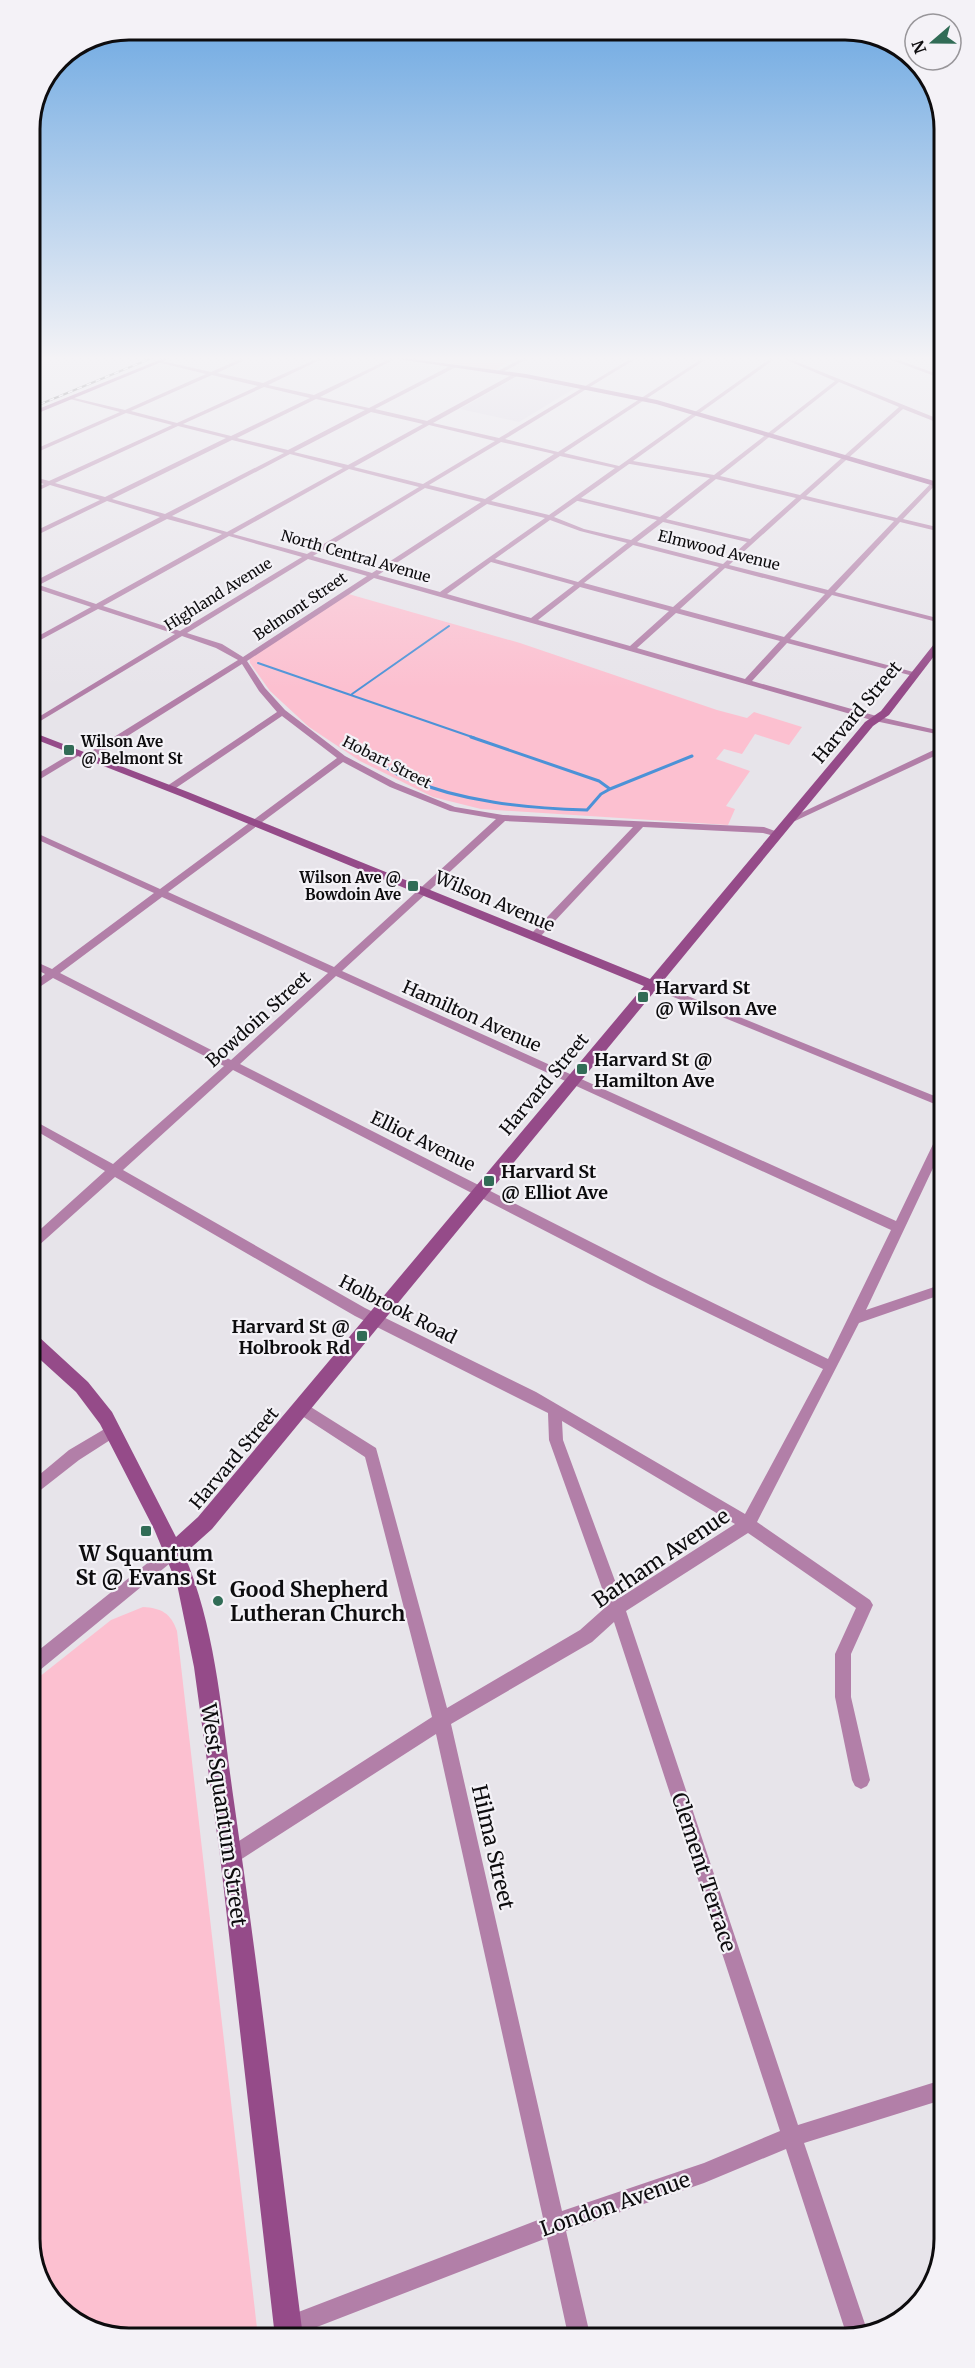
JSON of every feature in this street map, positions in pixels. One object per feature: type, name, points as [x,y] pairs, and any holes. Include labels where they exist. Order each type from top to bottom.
[{"type":"street","points":[[41,487],[81,469]]},
{"type":"street","points":[[41,531],[169,469]]},
{"type":"street","points":[[41,581],[257,469]]},
{"type":"street","points":[[41,638],[344,469]]},
{"type":"street","name":"Elmwood Avenue","points":[[358,469],[548,517],[582,530],[934,619]]},
{"type":"street","name":"Highland Avenue","points":[[41,719],[450,469]]},
{"type":"street","name":"Belmont Street","points":[[41,777],[83,755],[243,660],[533,469]]},
{"type":"street","name":"North Central Avenue","points":[[41,481],[441,595],[548,517],[620,469]]},
{"type":"street","points":[[667,469],[715,477],[934,528]]},
{"type":"street","points":[[532,621],[726,469]]},
{"type":"street","points":[[631,649],[832,469]]},
{"type":"street","points":[[887,469],[934,483]]},
{"type":"street","points":[[746,682],[898,520],[934,487]]},
{"type":"street","points":[[578,499],[751,541]]},
{"type":"street","points":[[490,560],[914,675]]},
{"type":"street","name":"Hobart Street","points":[[41,589],[219,646],[243,660],[262,689],[282,712],[342,758],[423,798],[453,809],[503,818],[764,830],[778,834]]},
{"type":"street","points":[[441,595],[878,719],[934,731]]},
{"type":"street","name":"Harvard Street","points":[[175,1550],[205,1523],[869,724],[878,719],[934,650]]},
{"type":"street","points":[[170,788],[282,712]]},
{"type":"street","name":"Wilson Avenue","points":[[41,738],[255,822],[934,1100]]},
{"type":"street","points":[[792,819],[934,753]]},
{"type":"street","points":[[41,982],[342,758]]},
{"type":"street","name":"Bowdoin Street","points":[[40,1237],[503,818]]},
{"type":"street","points":[[534,937],[641,824]]},
{"type":"street","name":"Hamilton Avenue","points":[[41,838],[899,1228]]},
{"type":"street","name":"Elliot Avenue","points":[[41,967],[481,1190],[655,1281],[831,1367]]},
{"type":"street","name":"Holbrook Road","points":[[41,1128],[375,1320],[531,1396],[748,1524],[865,1605],[843,1654],[843,1697],[861,1780]]},
{"type":"street","name":"Barham Avenue","points":[[231,1856],[441,1721],[586,1636],[617,1608],[748,1524],[831,1367],[934,1155]]},
{"type":"street","points":[[855,1319],[934,1292]]},
{"type":"street","name":"West Squantum Street","points":[[40,1348],[82,1387],[113,1430],[175,1550],[187,1584],[201,1649],[231,1856],[288,2327]]},
{"type":"street","name":"Hilma Street","points":[[301,1408],[371,1453],[441,1721],[577,2328]]},
{"type":"street","name":"Clement Terrace","points":[[555,1411],[556,1440],[617,1608],[790,2137],[855,2327]]},
{"type":"street","points":[[40,1483],[80,1451],[113,1430]]},
{"type":"street","points":[[40,1659],[175,1550]]},
{"type":"street","name":"London Avenue","points":[[301,2327],[555,2224],[704,2173],[790,2137],[934,2092]]},
{"type":"shaded area","points":[[345,593],[520,643],[717,710],[747,718],[754,712],[802,727],[789,745],[755,734],[742,754],[724,749],[716,759],[750,771],[726,806],[735,809],[728,825],[481,809],[433,797],[360,761],[309,727],[270,691],[250,663],[249,655]]},
{"type":"shaded area","points":[[143,1607],[155,1609],[172,1620],[177,1631],[257,2327],[124,2327],[96,2321],[75,2309],[56,2288],[45,2267],[41,2250],[40,1676],[111,1620]]},
{"type":"waterway","points":[[352,694],[449,626]]},
{"type":"waterway","points":[[258,663],[475,738]]},
{"type":"waterway","points":[[471,737],[599,781],[610,789]]},
{"type":"waterway","points":[[346,740],[405,778],[471,798],[540,808],[587,810],[601,794],[610,789]]},
{"type":"waterway","points":[[610,789],[692,756]]},
{"type":"place","name":"Wilson Ave @ Belmont St","points":[[69,750]]},
{"type":"place","name":"Wilson Ave @ Bowdoin Ave","points":[[413,886]]},
{"type":"place","name":"Harvard St @ Wilson Ave","points":[[643,997]]},
{"type":"place","name":"Harvard St @ Hamilton Ave","points":[[582,1069]]},
{"type":"place","name":"Harvard St @ Elliot Ave","points":[[489,1181]]},
{"type":"place","name":"Harvard St @ Holbrook Rd","points":[[362,1336]]},
{"type":"place","name":"W Squantum St @ Evans St","points":[[146,1531]]},
{"type":"place","name":"Good Shepherd Lutheran Church","points":[[218,1601]]}]
